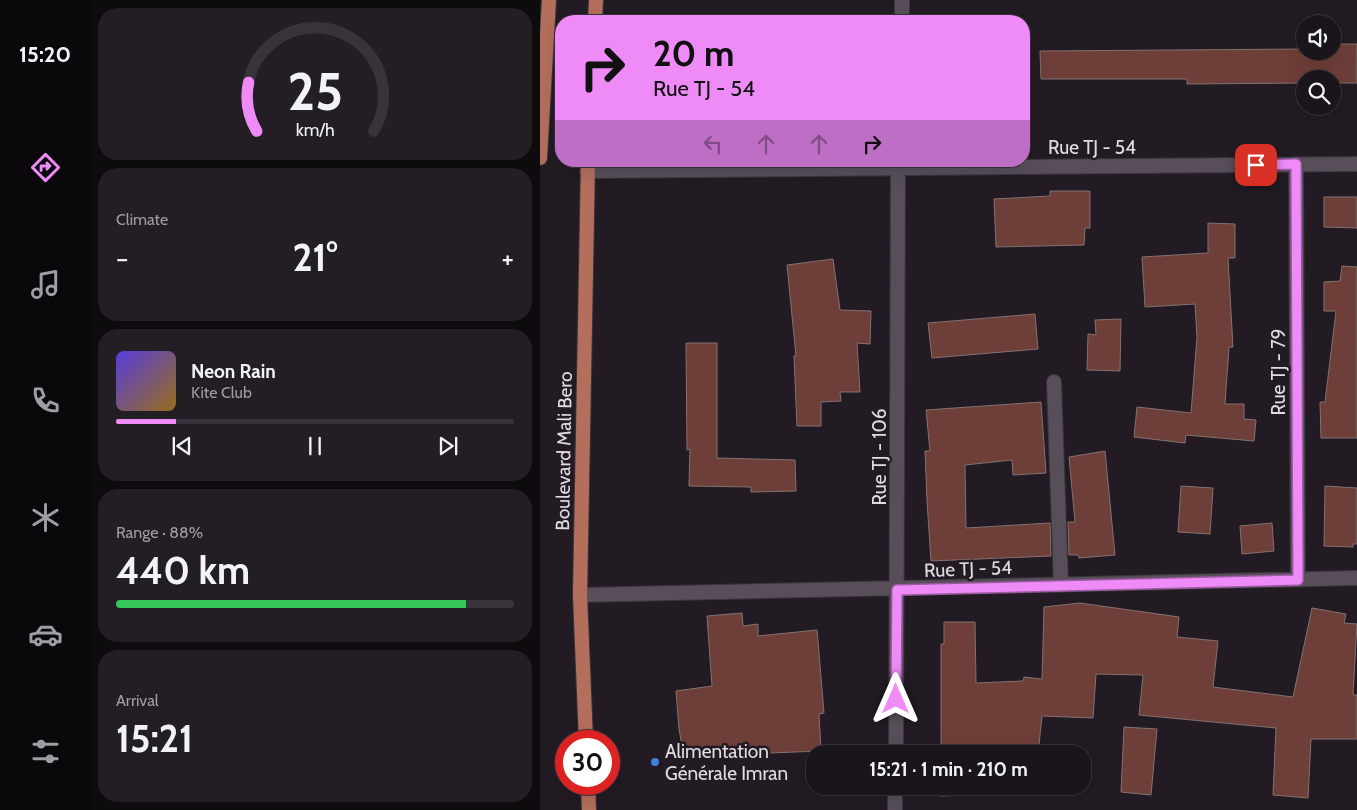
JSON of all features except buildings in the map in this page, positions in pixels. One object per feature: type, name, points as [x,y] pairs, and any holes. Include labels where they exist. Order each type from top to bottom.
[{"type":"main road","points":[[540,158],[550,0]]},
{"type":"main road","points":[[595,15],[596,0]]},
{"type":"main road","name":"Boulevard Mali Bero","points":[[586,730],[580,595],[588,167]]},
{"type":"main road","points":[[588,795],[589,810]]},
{"type":"street","points":[[902,0],[902,15]]},
{"type":"street","name":"Rue TJ - 54","points":[[1030,164],[1357,164]]},
{"type":"street","name":"Rue TJ - 79","points":[[1296,164],[1298,580]]},
{"type":"street","name":"Rue TJ - 106","points":[[896,745],[898,167]]},
{"type":"street","points":[[1054,382],[1061,585]]},
{"type":"street","name":"Rue TJ - 54","points":[[580,595],[897,590],[1357,578]]},
{"type":"street","points":[[895,795],[895,810]]},
{"type":"place","name":"Alimentation Générale Imran","points":[[655,762]]},
{"type":"route","points":[[896,699],[897,590],[1298,580],[1296,164],[1256,165]]}]
